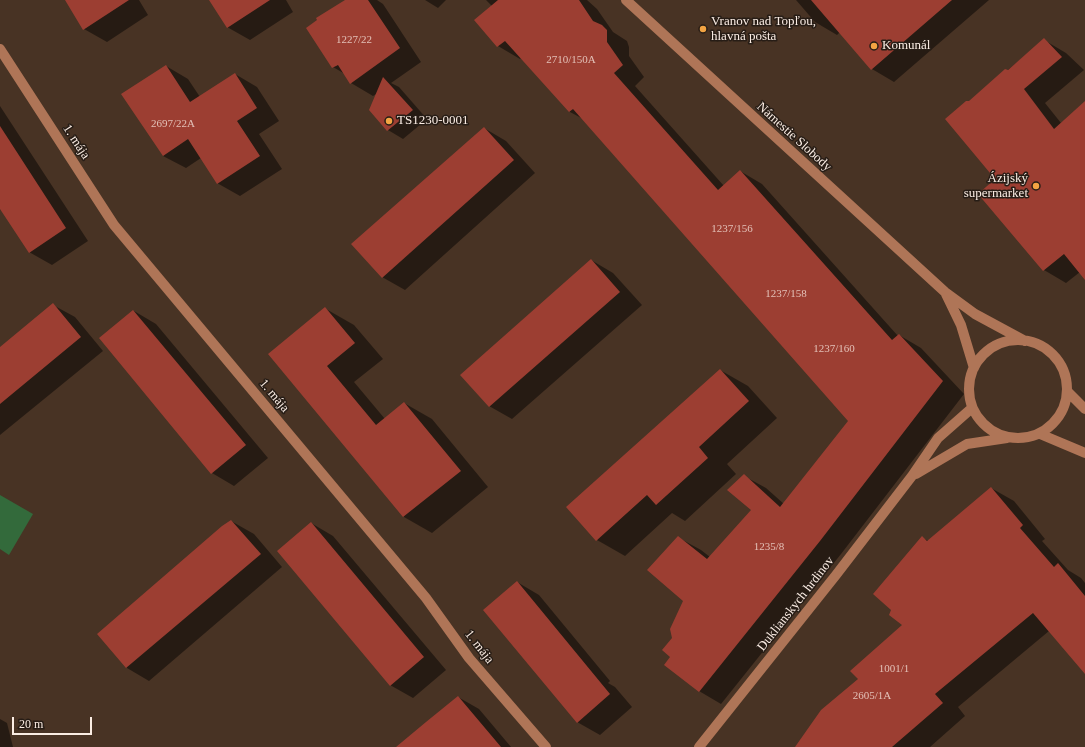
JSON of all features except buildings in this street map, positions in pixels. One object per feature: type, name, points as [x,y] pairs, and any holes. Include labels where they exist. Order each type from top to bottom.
[{"type":"street","name":"Námestie Slobody","points":[[626,0],[945,292],[975,314],[1025,341]]},
{"type":"street","name":"1. mája","points":[[0,49],[114,225],[426,598],[469,658],[546,747]]},
{"type":"street","points":[[945,292],[961,325],[974,368]]},
{"type":"street","points":[[912,476],[967,444],[1008,438],[1024,438],[1040,434],[1051,427],[1059,417],[1065,405],[1068,392],[1066,378],[1061,364],[1052,353],[1039,345],[1025,341],[1010,341],[995,346],[983,355],[974,368],[970,380],[969,394],[972,408],[981,421],[993,431],[1008,438]]},
{"type":"street","points":[[1068,392],[1085,409]]},
{"type":"street","name":"Duklianskych hrdinov","points":[[699,747],[836,575],[912,476],[938,438],[972,408]]},
{"type":"street","points":[[1040,434],[1085,453]]},
{"type":"green space","points":[[0,495],[33,514],[9,555],[0,549]]},
{"type":"place","name":"Vranov nad Topľou, hlavná pošta","points":[[703,29]]},
{"type":"place","name":"Komunál","points":[[874,46]]},
{"type":"place","name":"TS1230-0001","points":[[389,121]]},
{"type":"place","name":"Ázijský supermarket","points":[[1036,186]]}]
